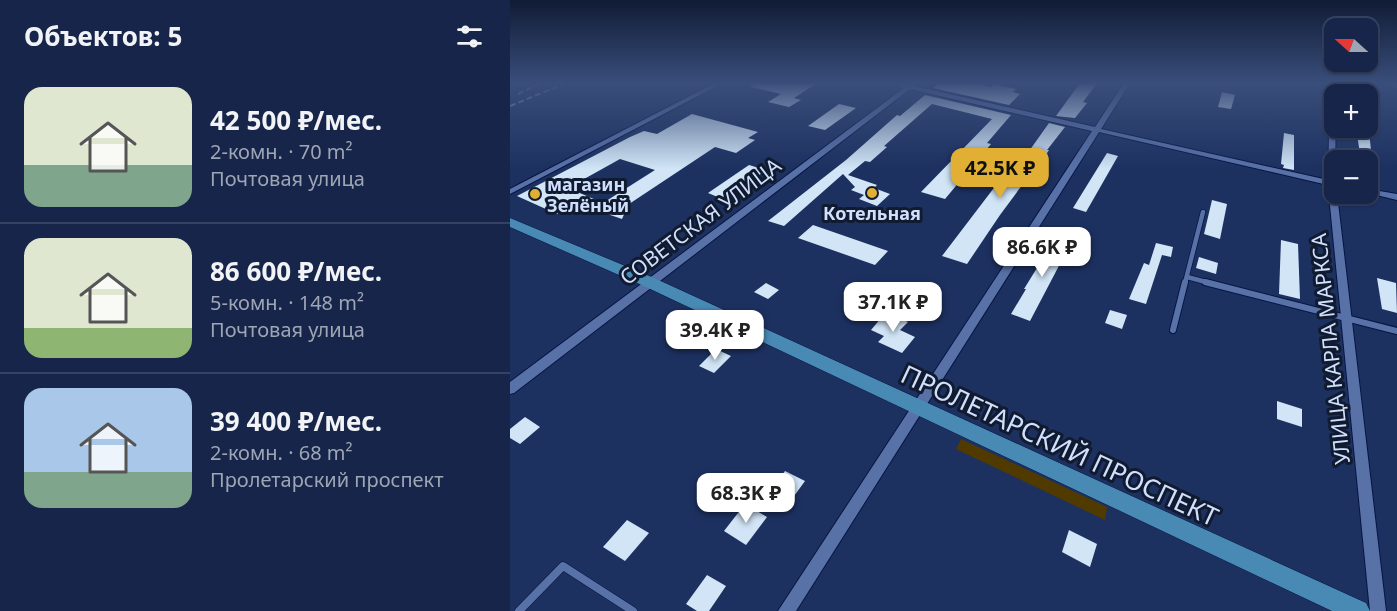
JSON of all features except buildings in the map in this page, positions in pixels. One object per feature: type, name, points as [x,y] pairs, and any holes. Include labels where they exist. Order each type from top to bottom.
[{"type":"street","points":[[510,192],[665,112]]},
{"type":"street","name":"СОВЕТСКАЯ УЛИЦА","points":[[510,389],[876,112]]},
{"type":"street","points":[[1019,112],[1324,182]]},
{"type":"street","points":[[786,611],[1110,112]]},
{"type":"street","name":"УЛИЦА КАРЛА МАРКСА","points":[[1333,112],[1334,150]]},
{"type":"street","points":[[1378,193],[1397,197]]},
{"type":"street","name":"УЛИЦА КАРЛА МАРКСА","points":[[1336,204],[1378,611]]},
{"type":"street","name":"ПРОЛЕТАРСКИЙ ПРОСПЕКТ","points":[[510,222],[649,282],[1358,611]]},
{"type":"lane","points":[[1173,330],[1203,212]]},
{"type":"lane","points":[[1187,277],[1397,331]]},
{"type":"lane","points":[[519,611],[563,566],[633,611]]},
{"type":"shaded area","points":[[961,439],[1107,507],[1105,520],[956,449]]},
{"type":"place","name":"Котельная","points":[[872,193]]},
{"type":"place","name":"магазин Зелёный","points":[[535,194]]}]
